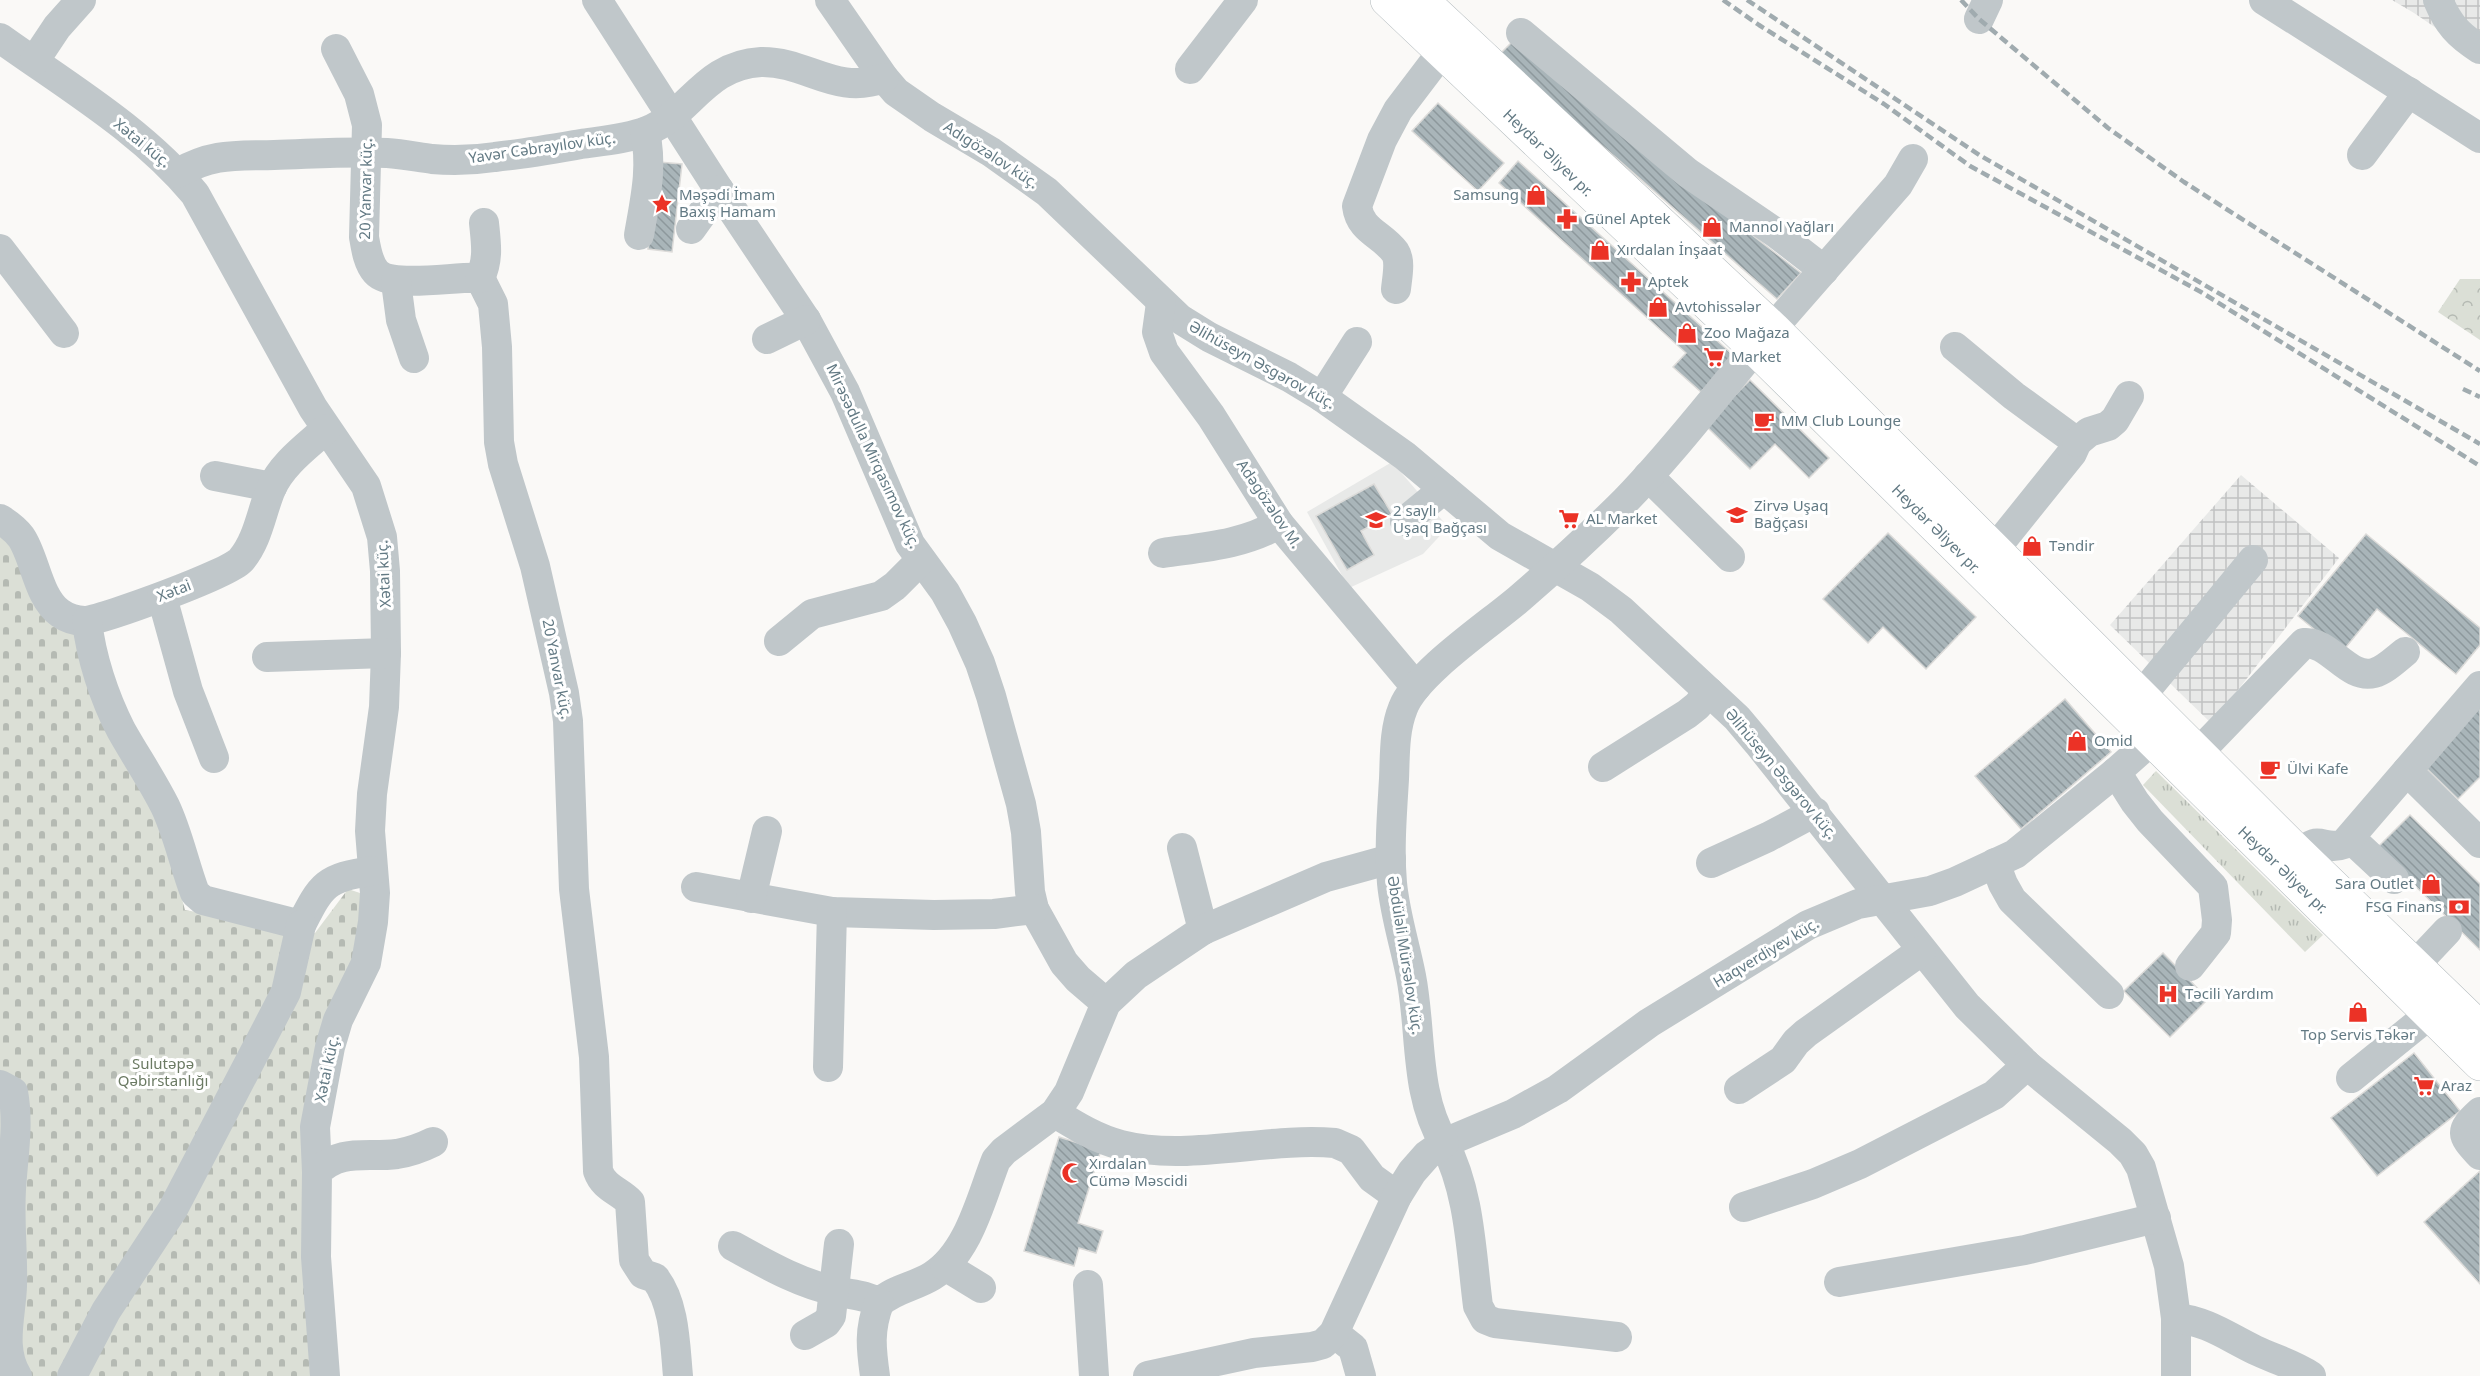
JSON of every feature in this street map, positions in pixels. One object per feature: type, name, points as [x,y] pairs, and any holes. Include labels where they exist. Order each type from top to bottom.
[{"type":"main road","name":"Heydər Əliyev pr.","points":[[1387,0],[1442,52],[1764,339],[1994,550],[2141,696],[2160,732],[2199,752],[2301,855],[2480,1028]]},
{"type":"main road","name":"Heydər Əliyev pr.","points":[[1422,0],[2160,732],[2480,1064]]},
{"type":"street","points":[[35,60],[57,27],[81,0]]},
{"type":"street","name":"Mirəsədulla Mirqasımov küç.","points":[[597,0],[670,116],[806,320],[845,392],[907,537],[945,592],[980,663],[1021,804],[1026,832],[1030,892],[1034,909],[1064,963],[1078,980],[1106,1003]]},
{"type":"street","name":"Adıgözəlov küç.","points":[[831,0],[884,78],[914,105],[992,152],[1047,192],[1161,303]]},
{"type":"street","points":[[1190,69],[1243,0]]},
{"type":"street","points":[[2264,0],[2480,138]]},
{"type":"street","points":[[2438,0],[2445,16],[2459,35],[2480,49]]},
{"type":"street","points":[[1521,33],[1688,173],[1776,233],[1824,270]]},
{"type":"street","name":"Xətai küç.","points":[[0,38],[35,60],[178,173],[209,216],[326,429],[366,486],[382,537],[386,571],[386,653],[384,707],[372,794],[374,922],[366,963],[338,1020],[330,1047],[315,1127],[316,1257],[325,1376]]},
{"type":"street","name":"20 Yanvar küç.","points":[[336,49],[360,94],[367,125],[364,237],[367,254],[375,271],[384,278],[396,282]]},
{"type":"street","points":[[1396,289],[1398,262],[1395,252],[1366,227],[1358,216],[1357,206],[1382,140],[1398,110],[1442,52]]},
{"type":"street","name":"Yavər Cəbrayılov küç.","points":[[178,173],[199,161],[225,156],[368,152],[453,160],[494,158],[598,142],[645,132],[670,116],[706,83],[746,65],[761,62],[782,64],[851,85],[867,84],[884,78]]},
{"type":"street","points":[[2362,155],[2409,92]]},
{"type":"street","points":[[639,235],[650,153],[645,132]]},
{"type":"street","name":"Əbdüləli Mürsəlov küç.","points":[[1617,1337],[1495,1323],[1485,1319],[1478,1306],[1464,1194],[1457,1172],[1435,1127],[1428,1106],[1421,1067],[1415,996],[1397,918],[1390,859],[1398,723],[1403,706],[1416,687],[1446,658],[1555,566],[1648,476],[1898,185],[1913,159]]},
{"type":"street","points":[[691,229],[719,190]]},
{"type":"street","points":[[414,358],[401,320],[396,282],[463,277],[480,278],[486,266],[487,254],[484,223]]},
{"type":"street","points":[[0,249],[64,333]]},
{"type":"street","name":"20 Yanvar küç.","points":[[480,278],[493,304],[503,464],[536,566],[568,721],[574,889],[594,1057],[598,1171],[601,1180],[630,1202],[634,1260],[643,1274],[655,1278],[666,1298],[673,1329],[678,1376]]},
{"type":"street","name":"Əlihüseyn Əsgərov küç.","points":[[1161,303],[1180,319],[1209,337],[1322,397],[1387,443],[1500,536],[1590,586],[1621,610],[1737,718],[1815,812],[1883,898],[1921,951],[1967,1006],[2027,1065],[2133,1154],[2141,1168],[2169,1266],[2176,1318],[2176,1376]]},
{"type":"street","name":"Adəgözəlov M.","points":[[1161,303],[1157,332],[1164,352],[1211,416],[1279,524],[1416,687]]},
{"type":"street","points":[[767,339],[806,320]]},
{"type":"street","points":[[1322,397],[1357,342]]},
{"type":"street","points":[[1955,347],[2014,396],[2076,442]]},
{"type":"street","points":[[1994,550],[2072,453],[2076,442],[2089,432],[2108,426],[2115,420],[2130,396]]},
{"type":"street","name":"Xətai","points":[[87,621],[162,597],[240,563],[257,531],[272,487],[290,461],[326,429]]},
{"type":"street","points":[[215,476],[272,487]]},
{"type":"street","points":[[1648,476],[1730,557]]},
{"type":"street","points":[[1405,521],[1444,489]]},
{"type":"street","points":[[0,519],[22,538],[49,602],[58,612],[67,617],[87,621],[95,662],[108,701],[120,728],[168,812],[195,893],[202,900],[213,904],[302,925]]},
{"type":"street","points":[[1163,554],[1240,542],[1279,524]]},
{"type":"street","points":[[779,640],[812,614],[881,596],[895,586],[921,560]]},
{"type":"street","points":[[2141,696],[2253,560]]},
{"type":"street","points":[[162,597],[189,691],[214,758]]},
{"type":"street","points":[[2199,752],[2304,643],[2318,645],[2354,669],[2366,674],[2377,672],[2405,652]]},
{"type":"street","points":[[267,657],[386,653]]},
{"type":"street","points":[[2301,855],[2309,844],[2316,842],[2336,847],[2344,844],[2480,686]]},
{"type":"street","points":[[1603,767],[1687,714],[1709,692]]},
{"type":"street","name":"Haqverdiyev küç.","points":[[1444,1143],[1513,1114],[1550,1094],[1649,1023],[1808,925],[1858,904],[1930,891],[2015,854],[2116,772],[2160,732]]},
{"type":"street","points":[[2407,771],[2480,843]]},
{"type":"street","points":[[2116,772],[2150,821],[2214,887],[2216,933],[2190,966]]},
{"type":"street","points":[[1711,863],[1815,812]]},
{"type":"street","points":[[751,898],[766,831]]},
{"type":"street","points":[[2350,838],[2394,879]]},
{"type":"street","points":[[1182,848],[1203,930]]},
{"type":"street","points":[[875,1376],[871,1351],[871,1324],[879,1303],[894,1291],[911,1287],[945,1266],[967,1234],[996,1160],[1004,1151],[1055,1113],[1069,1092],[1106,1003],[1136,975],[1203,930],[1326,877],[1390,859]]},
{"type":"street","points":[[1995,863],[2002,884],[2012,900],[2109,994]]},
{"type":"street","points":[[72,1376],[106,1311],[173,1209],[280,1002],[294,966],[302,925],[321,889],[333,879],[372,871]]},
{"type":"street","points":[[696,887],[832,912],[934,915],[994,914],[1034,909]]},
{"type":"street","points":[[828,1066],[832,912]]},
{"type":"street","points":[[2415,965],[2447,931]]},
{"type":"street","points":[[1738,1089],[1783,1060],[1806,1033],[1921,951]]},
{"type":"street","points":[[2351,1078],[2430,1014]]},
{"type":"street","points":[[1744,1207],[1813,1184],[1860,1164],[1994,1095],[2027,1065]]},
{"type":"street","points":[[0,1085],[13,1092],[17,1112],[6,1241],[12,1288],[7,1327],[8,1350],[11,1367],[17,1376]]},
{"type":"street","points":[[2480,1112],[2466,1124],[2464,1131],[2466,1138],[2480,1155]]},
{"type":"street","points":[[1055,1113],[1094,1136],[1121,1145],[1157,1151],[1335,1143],[1351,1150],[1372,1178],[1397,1196]]},
{"type":"street","points":[[317,1172],[328,1161],[342,1156],[396,1154],[433,1142]]},
{"type":"street","points":[[1148,1376],[1189,1371],[1254,1353],[1323,1344],[1334,1333],[1397,1196],[1412,1172],[1427,1155],[1444,1143]]},
{"type":"street","points":[[1839,1282],[2025,1250],[2156,1218]]},
{"type":"street","points":[[805,1335],[826,1323],[833,1309],[839,1244]]},
{"type":"street","points":[[734,1246],[780,1272],[834,1291],[870,1298],[879,1303]]},
{"type":"street","points":[[945,1266],[981,1288]]},
{"type":"street","points":[[1088,1285],[1094,1376]]},
{"type":"street","points":[[2176,1318],[2208,1325],[2257,1351],[2298,1367],[2311,1376]]},
{"type":"street","points":[[1334,1333],[1353,1348],[1361,1376]]},
{"type":"shaded area","points":[[2392,0],[2480,0],[2480,58],[2414,13]]},
{"type":"shaded area","name":"2 saylı Uşaq Bağçası","points":[[1392,462],[1448,527],[1423,554],[1349,588],[1307,512]]},
{"type":"shaded area","points":[[2241,475],[2339,558],[2212,724],[2110,625]]},
{"type":"green space","points":[[2460,279],[2480,279],[2480,340],[2438,312]]},
{"type":"green space","name":"Sulutəpə Qəbirstanlığı","points":[[0,529],[79,632],[156,805],[185,910],[315,933],[348,889],[366,895],[312,1147],[314,1376],[0,1376]]},
{"type":"green space","points":[[2156,771],[2323,935],[2305,952],[2143,785]]},
{"type":"building","points":[[1515,39],[1607,122],[1801,273],[1777,299],[1499,55]]},
{"type":"building","points":[[1438,103],[1504,163],[1478,191],[1412,131]]},
{"type":"building","points":[[1518,161],[1734,356],[1701,392],[1673,367],[1686,353],[1499,183]]},
{"type":"building","points":[[658,162],[682,164],[672,252],[648,249]]},
{"type":"building","points":[[1750,380],[1829,458],[1809,478],[1775,444],[1750,469],[1705,425]]},
{"type":"building","points":[[1374,484],[1392,514],[1361,531],[1374,555],[1347,570],[1316,516]]},
{"type":"building","points":[[1888,533],[1976,617],[1926,669],[1883,627],[1868,643],[1823,599]]},
{"type":"building","points":[[2366,534],[2480,628],[2480,645],[2456,674],[2377,609],[2342,652],[2298,616]]},
{"type":"building","points":[[2065,699],[2111,752],[2021,829],[1975,776]]},
{"type":"building","points":[[2480,706],[2480,777],[2458,799],[2422,764]]},
{"type":"building","points":[[2410,815],[2480,884],[2480,950],[2377,848]]},
{"type":"building","points":[[2163,953],[2208,999],[2170,1037],[2124,991]]},
{"type":"building","points":[[2414,1053],[2460,1111],[2377,1176],[2331,1118]]},
{"type":"building","points":[[1059,1137],[1101,1150],[1078,1223],[1103,1231],[1096,1253],[1079,1248],[1074,1266],[1024,1251]]},
{"type":"building","points":[[2480,1171],[2480,1284],[2424,1222]]},
{"type":"railway","points":[[1723,0],[1884,104],[1970,166],[2201,292],[2480,466]]},
{"type":"railway","points":[[1747,0],[1981,156],[2480,444]]},
{"type":"railway","points":[[1961,0],[1979,19],[2108,128],[2184,182],[2480,371]]},
{"type":"railway","points":[[2463,389],[2480,397]]},
{"type":"place","name":"Samsung","points":[[1536,195]]},
{"type":"place","name":"Məşədi İmam Baxış Hamam","points":[[662,204]]},
{"type":"place","name":"Günel Aptek","points":[[1567,219]]},
{"type":"place","name":"Mannol Yağları","points":[[1712,227]]},
{"type":"place","name":"Xırdalan İnşaat","points":[[1600,250]]},
{"type":"place","name":"Aptek","points":[[1631,282]]},
{"type":"place","name":"Avtohissələr","points":[[1658,307]]},
{"type":"place","name":"Zoo Mağaza","points":[[1687,333]]},
{"type":"place","name":"Market","points":[[1714,357]]},
{"type":"place","name":"MM Club Lounge","points":[[1764,421]]},
{"type":"place","name":"Zirvə Uşaq Bağçası","points":[[1737,515]]},
{"type":"place","name":"AL Market","points":[[1569,519]]},
{"type":"place","name":"2 saylı Uşaq Bağçası","points":[[1376,520]]},
{"type":"place","name":"Təndir","points":[[2032,546]]},
{"type":"place","name":"Omid","points":[[2077,741]]},
{"type":"place","name":"Ülvi Kafe","points":[[2270,769]]},
{"type":"place","name":"Sara Outlet","points":[[2431,884]]},
{"type":"place","name":"FSG Finans","points":[[2459,907]]},
{"type":"place","name":"Təcili Yardım","points":[[2168,994]]},
{"type":"place","name":"Top Servis Təkər","points":[[2358,1012]]},
{"type":"place","name":"Araz","points":[[2424,1086]]},
{"type":"place","name":"Xırdalan Cümə Məscidi","points":[[1072,1173]]}]
